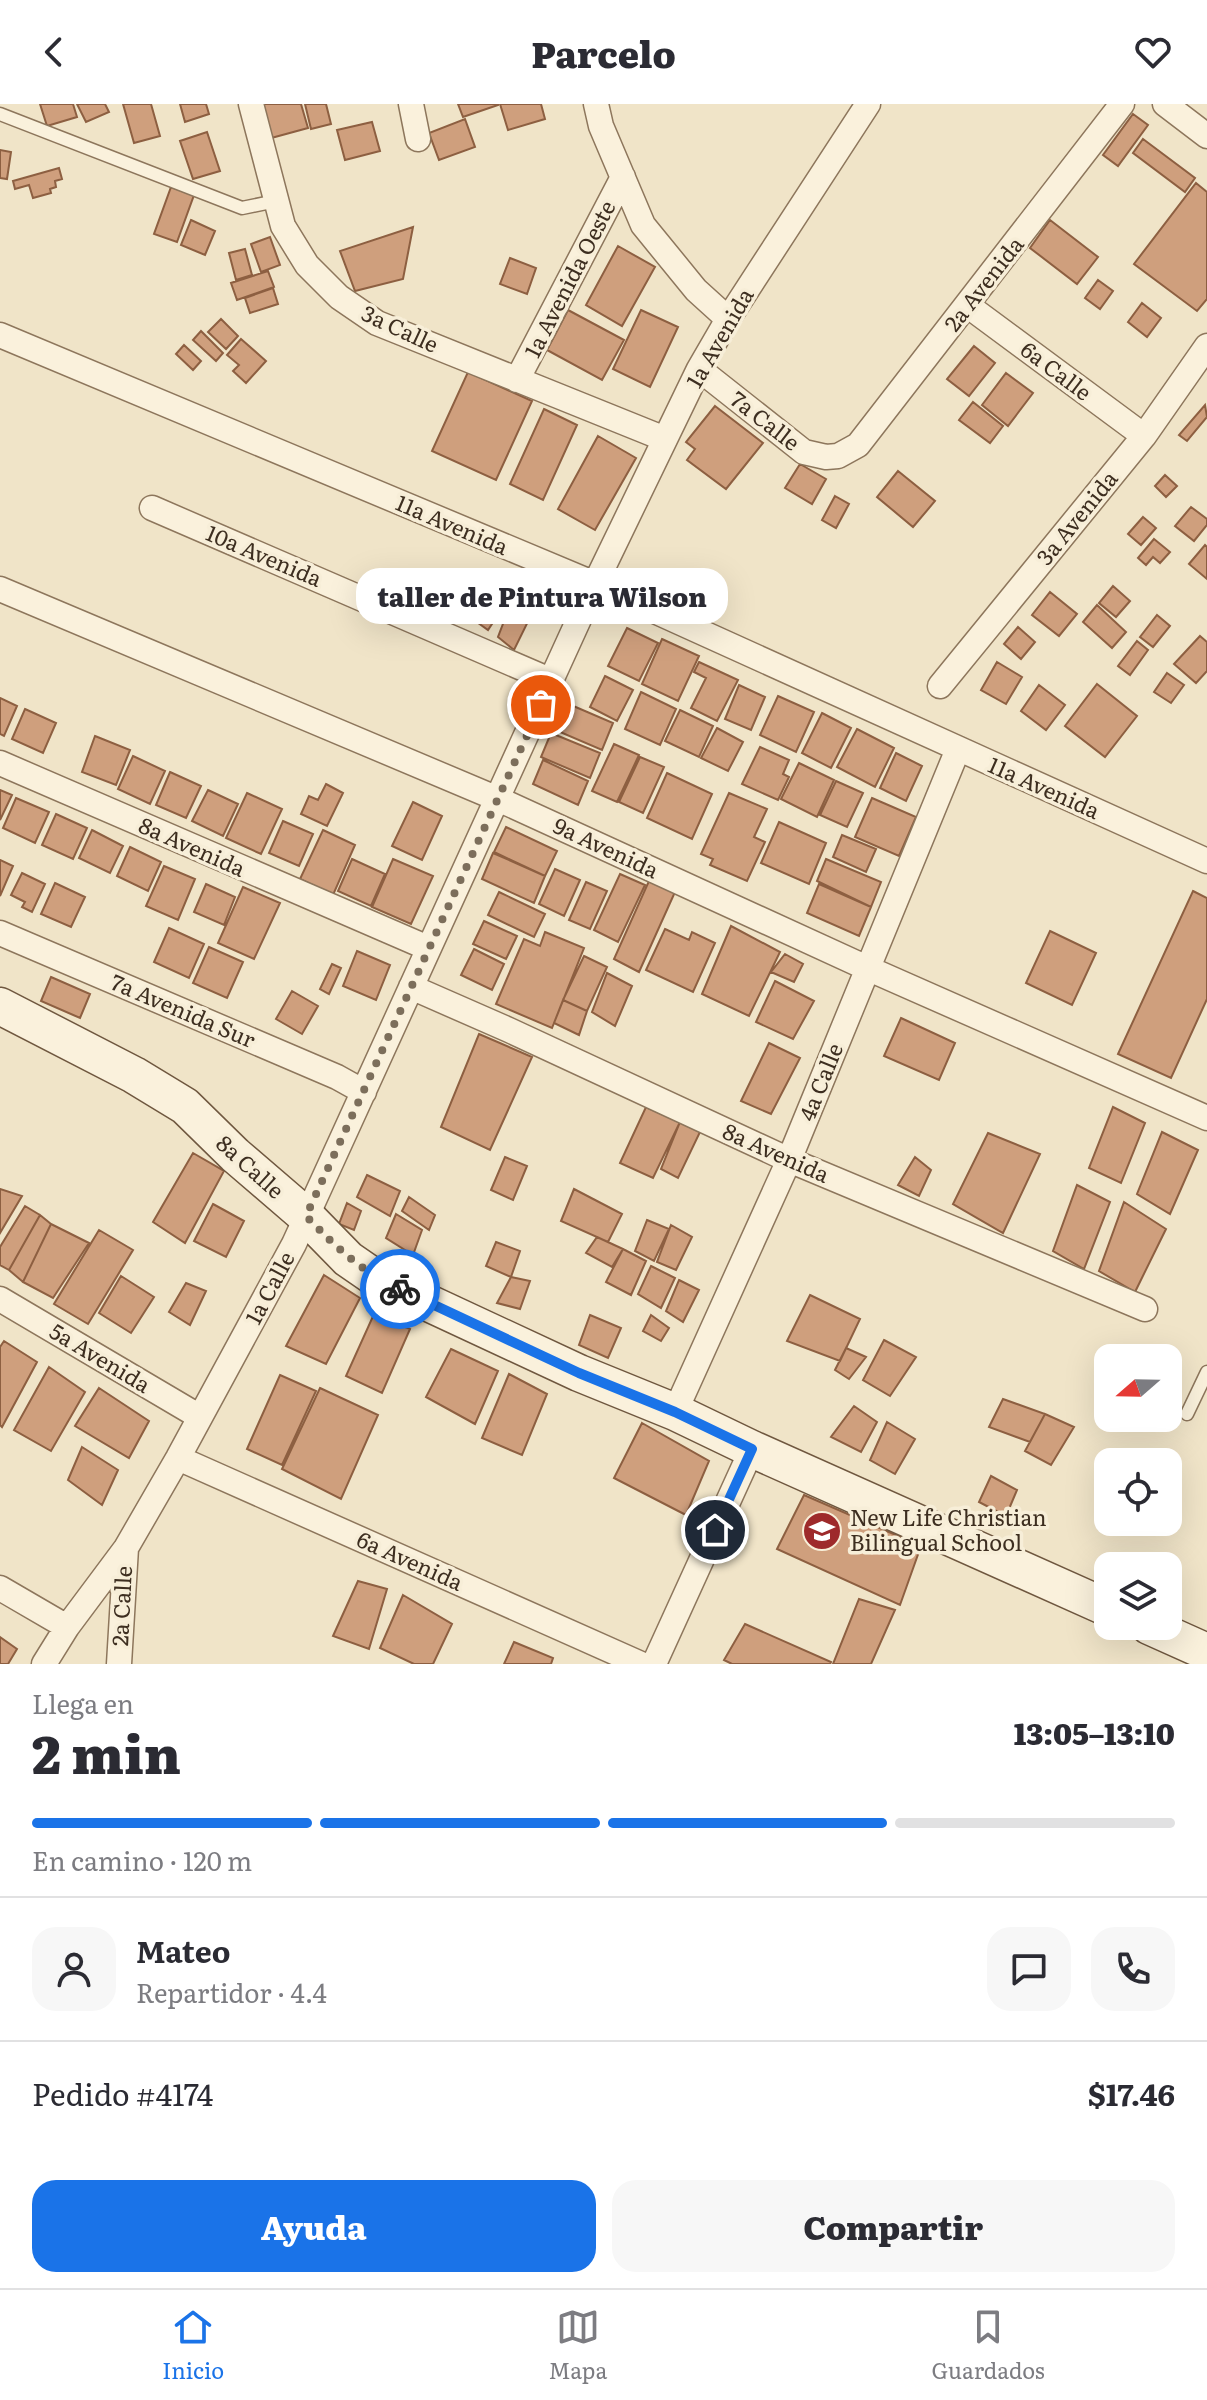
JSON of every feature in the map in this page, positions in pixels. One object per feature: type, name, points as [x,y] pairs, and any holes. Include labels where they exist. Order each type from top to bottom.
[{"type":"street","name":"3a Calle","points":[[251,104],[283,226],[307,265],[339,297],[377,323],[665,439]]},
{"type":"street","points":[[411,104],[418,139]]},
{"type":"street","points":[[596,104],[601,126],[643,225],[696,290],[728,319]]},
{"type":"street","name":"1a Avenida","points":[[595,584],[699,369],[728,319],[868,104]]},
{"type":"street","name":"2a Avenida","points":[[838,456],[858,445],[1122,104]]},
{"type":"street","points":[[1165,104],[1207,136]]},
{"type":"street","name":"1a Avenida Oeste","points":[[517,380],[623,177]]},
{"type":"street","name":"6a Calle","points":[[967,305],[1144,436]]},
{"type":"street","name":"11a Avenida","points":[[0,335],[595,584],[1207,861]]},
{"type":"street","name":"3a Avenida","points":[[940,686],[1144,436],[1207,346]]},
{"type":"street","name":"7a Calle","points":[[699,369],[804,452],[838,456]]},
{"type":"street","name":"10a Avenida","points":[[152,508],[552,681]]},
{"type":"street","name":"1a Calle","points":[[44,1664],[67,1627],[126,1548],[294,1244],[595,584]]},
{"type":"street","name":"9a Avenida","points":[[0,589],[498,799],[867,968],[1207,1118]]},
{"type":"street","name":"4a Calle","points":[[675,1412],[789,1160],[958,749]]},
{"type":"street","name":"8a Avenida","points":[[0,763],[428,948]]},
{"type":"street","name":"7a Avenida Sur","points":[[0,933],[337,1077],[364,1092]]},
{"type":"street","name":"8a Avenida","points":[[411,987],[789,1160],[1145,1309]]},
{"type":"street","name":"8a Calle","points":[[0,1006],[134,1075],[185,1106],[235,1155],[306,1216],[348,1259],[377,1279],[579,1373],[675,1412],[1094,1602]]},
{"type":"street","name":"5a Avenida","points":[[0,1299],[200,1417]]},
{"type":"street","points":[[654,1664],[752,1449]]},
{"type":"street","name":"6a Avenida","points":[[178,1458],[641,1664]]},
{"type":"street","name":"2a Calle","points":[[119,1664],[126,1548]]},
{"type":"street","points":[[0,1588],[67,1627]]},
{"type":"street","points":[[1180,1640],[1207,1652]]},
{"type":"lane","points":[[0,114],[242,208],[276,201]]},
{"type":"lane","points":[[1187,1414],[1207,1372]]},
{"type":"building","points":[[40,104],[73,104],[77,117],[47,126]]},
{"type":"building","points":[[77,104],[105,104],[109,112],[86,122]]},
{"type":"building","points":[[123,104],[151,104],[160,136],[134,143]]},
{"type":"building","points":[[180,104],[206,104],[209,114],[185,122]]},
{"type":"building","points":[[255,104],[301,104],[308,128],[264,140]]},
{"type":"building","points":[[305,104],[326,104],[331,124],[311,129]]},
{"type":"building","points":[[458,104],[498,104],[498,105],[463,117]]},
{"type":"building","points":[[500,104],[541,104],[545,119],[508,130]]},
{"type":"building","points":[[1133,114],[1148,125],[1118,166],[1103,155]]},
{"type":"building","points":[[465,119],[475,147],[439,160],[429,133]]},
{"type":"building","points":[[372,122],[380,151],[345,160],[337,130]]},
{"type":"building","points":[[207,132],[220,171],[193,179],[180,141]]},
{"type":"building","points":[[1143,139],[1195,178],[1185,192],[1133,153]]},
{"type":"building","points":[[0,150],[11,152],[7,179],[0,178]]},
{"type":"building","points":[[59,168],[62,179],[55,181],[56,187],[50,189],[51,193],[33,198],[29,185],[15,189],[13,181]]},
{"type":"building","points":[[1196,183],[1207,192],[1207,299],[1197,311],[1134,264]]},
{"type":"building","points":[[171,187],[194,195],[177,242],[154,234]]},
{"type":"building","points":[[191,220],[215,231],[205,255],[181,245]]},
{"type":"building","points":[[1050,220],[1098,257],[1077,284],[1030,248]]},
{"type":"building","points":[[413,227],[403,279],[355,291],[340,251]]},
{"type":"building","points":[[270,237],[280,265],[261,272],[251,244]]},
{"type":"building","points":[[618,246],[655,267],[622,326],[586,305]]},
{"type":"building","points":[[245,249],[252,275],[236,280],[229,253]]},
{"type":"building","points":[[510,258],[536,268],[527,294],[500,284]]},
{"type":"building","points":[[268,271],[274,287],[237,300],[231,283]]},
{"type":"building","points":[[1098,280],[1113,291],[1100,309],[1085,298]]},
{"type":"building","points":[[273,288],[278,304],[250,313],[245,298]]},
{"type":"building","points":[[1142,303],[1161,318],[1147,337],[1128,322]]},
{"type":"building","points":[[568,310],[624,340],[602,380],[547,350]]},
{"type":"building","points":[[641,310],[678,327],[650,387],[613,369]]},
{"type":"building","points":[[221,319],[238,336],[226,349],[208,332]]},
{"type":"building","points":[[201,331],[223,353],[216,361],[193,340]]},
{"type":"building","points":[[241,339],[266,361],[246,383],[233,371],[239,365],[227,355]]},
{"type":"building","points":[[184,345],[201,361],[193,370],[176,354]]},
{"type":"building","points":[[974,346],[995,363],[969,396],[947,379]]},
{"type":"building","points":[[468,372],[532,401],[496,480],[432,451]]},
{"type":"building","points":[[1006,373],[1033,393],[1008,426],[982,405]]},
{"type":"building","points":[[973,402],[1003,426],[990,443],[959,420]]},
{"type":"building","points":[[1205,405],[1207,417],[1187,441],[1179,435]]},
{"type":"building","points":[[715,406],[763,443],[726,489],[687,460],[695,449],[686,442]]},
{"type":"building","points":[[544,409],[577,425],[543,500],[510,484]]},
{"type":"building","points":[[598,436],[636,458],[595,530],[558,509]]},
{"type":"building","points":[[800,464],[826,479],[812,504],[785,488]]},
{"type":"building","points":[[898,471],[935,501],[913,527],[877,497]]},
{"type":"building","points":[[1165,475],[1177,486],[1166,497],[1155,486]]},
{"type":"building","points":[[835,496],[849,504],[836,528],[822,520]]},
{"type":"building","points":[[1191,507],[1207,519],[1207,525],[1194,541],[1175,526]]},
{"type":"building","points":[[1143,517],[1156,528],[1141,545],[1128,534]]},
{"type":"building","points":[[1154,539],[1170,552],[1160,563],[1153,557],[1146,565],[1138,558]]},
{"type":"building","points":[[1205,545],[1207,547],[1207,579],[1189,564]]},
{"type":"building","points":[[522,574],[545,587],[514,650],[498,637]]},
{"type":"building","points":[[500,575],[520,581],[488,630],[474,620]]},
{"type":"building","points":[[1113,586],[1130,601],[1116,617],[1099,603]]},
{"type":"building","points":[[1050,592],[1077,614],[1059,636],[1032,615]]},
{"type":"building","points":[[1097,605],[1126,632],[1112,648],[1083,622]]},
{"type":"building","points":[[1157,615],[1170,626],[1153,647],[1140,637]]},
{"type":"building","points":[[1018,627],[1035,642],[1021,659],[1004,644]]},
{"type":"building","points":[[627,628],[658,643],[639,681],[608,666]]},
{"type":"building","points":[[1200,636],[1207,642],[1207,671],[1196,683],[1174,664]]},
{"type":"building","points":[[662,639],[699,656],[678,701],[642,684]]},
{"type":"building","points":[[1137,641],[1148,650],[1130,675],[1118,666]]},
{"type":"building","points":[[699,662],[738,680],[717,721],[691,708],[706,678],[694,672]]},
{"type":"building","points":[[997,662],[1022,677],[1006,704],[981,690]]},
{"type":"building","points":[[1167,673],[1184,685],[1171,703],[1154,692]]},
{"type":"building","points":[[605,676],[633,690],[617,721],[590,707]]},
{"type":"building","points":[[1097,684],[1137,716],[1105,757],[1065,726]]},
{"type":"building","points":[[739,685],[765,697],[751,730],[725,719]]},
{"type":"building","points":[[1039,685],[1065,705],[1046,730],[1021,711]]},
{"type":"building","points":[[641,692],[676,709],[660,745],[625,729]]},
{"type":"building","points":[[778,696],[814,712],[796,752],[760,735]]},
{"type":"building","points":[[0,698],[17,706],[4,736],[0,734]]},
{"type":"building","points":[[564,702],[613,723],[602,750],[553,729]]},
{"type":"building","points":[[25,709],[56,723],[43,753],[12,739]]},
{"type":"building","points":[[680,710],[713,726],[699,757],[665,741]]},
{"type":"building","points":[[822,713],[851,728],[831,768],[802,753]]},
{"type":"building","points":[[717,728],[743,742],[728,771],[701,758]]},
{"type":"building","points":[[857,729],[894,748],[875,787],[837,767]]},
{"type":"building","points":[[551,733],[600,753],[590,778],[541,757]]},
{"type":"building","points":[[95,736],[130,750],[116,785],[82,772]]},
{"type":"building","points":[[614,744],[639,755],[617,802],[592,791]]},
{"type":"building","points":[[760,747],[789,760],[783,774],[789,777],[778,800],[742,784]]},
{"type":"building","points":[[896,753],[922,766],[906,801],[880,788]]},
{"type":"building","points":[[133,756],[165,771],[150,804],[118,789]]},
{"type":"building","points":[[640,757],[664,767],[643,813],[619,802]]},
{"type":"building","points":[[543,760],[588,781],[578,805],[533,784]]},
{"type":"building","points":[[799,763],[834,780],[817,817],[781,799]]},
{"type":"building","points":[[170,772],[201,786],[186,818],[156,805]]},
{"type":"building","points":[[667,773],[712,794],[692,839],[647,818]]},
{"type":"building","points":[[836,781],[863,793],[847,827],[820,815]]},
{"type":"building","points":[[326,784],[343,793],[327,826],[301,814],[309,796],[318,800]]},
{"type":"building","points":[[0,790],[12,795],[0,820]]},
{"type":"building","points":[[208,790],[238,804],[223,836],[192,821]]},
{"type":"building","points":[[247,793],[282,809],[261,854],[226,838]]},
{"type":"building","points":[[729,793],[767,809],[754,837],[765,842],[747,881],[710,865],[713,859],[701,854]]},
{"type":"building","points":[[16,798],[49,812],[35,843],[3,828]]},
{"type":"building","points":[[872,798],[916,817],[899,856],[855,837]]},
{"type":"building","points":[[413,802],[442,816],[422,860],[392,846]]},
{"type":"building","points":[[56,814],[87,828],[73,859],[42,845]]},
{"type":"building","points":[[283,821],[313,834],[299,866],[269,853]]},
{"type":"building","points":[[779,822],[826,843],[809,884],[761,863]]},
{"type":"building","points":[[506,827],[557,851],[545,876],[494,852]]},
{"type":"building","points":[[92,830],[123,846],[110,873],[79,858]]},
{"type":"building","points":[[323,830],[355,845],[333,895],[300,879]]},
{"type":"building","points":[[842,835],[876,849],[866,872],[833,857]]},
{"type":"building","points":[[130,847],[161,862],[148,891],[117,876]]},
{"type":"building","points":[[493,853],[545,876],[534,903],[482,879]]},
{"type":"building","points":[[352,859],[385,874],[371,906],[338,891]]},
{"type":"building","points":[[393,859],[433,876],[411,924],[372,907]]},
{"type":"building","points":[[826,859],[881,882],[871,907],[817,881]]},
{"type":"building","points":[[0,860],[13,866],[0,896]]},
{"type":"building","points":[[164,866],[195,879],[178,920],[146,906]]},
{"type":"building","points":[[555,869],[580,880],[564,916],[539,904]]},
{"type":"building","points":[[22,873],[45,884],[32,912],[22,907],[25,902],[11,895]]},
{"type":"building","points":[[620,874],[645,885],[618,942],[594,930]]},
{"type":"building","points":[[649,881],[675,892],[639,972],[614,959]]},
{"type":"building","points":[[586,882],[607,891],[590,929],[569,920]]},
{"type":"building","points":[[55,883],[85,897],[71,927],[41,914]]},
{"type":"building","points":[[206,884],[235,897],[224,925],[194,912]]},
{"type":"building","points":[[819,884],[871,907],[859,936],[807,913]]},
{"type":"building","points":[[243,887],[280,903],[254,959],[218,943]]},
{"type":"building","points":[[1193,891],[1207,898],[1207,999],[1171,1078],[1118,1054]]},
{"type":"building","points":[[499,892],[545,914],[534,937],[488,915]]},
{"type":"building","points":[[484,921],[517,936],[506,959],[473,944]]},
{"type":"building","points":[[731,926],[780,952],[749,1016],[702,994]]},
{"type":"building","points":[[169,928],[204,944],[189,978],[154,962]]},
{"type":"building","points":[[665,929],[689,940],[692,932],[715,943],[693,992],[646,970]]},
{"type":"building","points":[[1050,931],[1096,953],[1072,1005],[1026,983]]},
{"type":"building","points":[[545,932],[584,948],[552,1028],[496,1004],[524,939],[540,946]]},
{"type":"building","points":[[209,947],[243,962],[227,998],[193,983]]},
{"type":"building","points":[[474,949],[504,964],[492,990],[461,975]]},
{"type":"building","points":[[357,951],[390,965],[376,1000],[343,986]]},
{"type":"building","points":[[785,954],[803,964],[794,982],[771,972]]},
{"type":"building","points":[[584,956],[607,967],[587,1011],[563,1000]]},
{"type":"building","points":[[332,964],[341,968],[329,994],[320,989]]},
{"type":"building","points":[[607,973],[632,986],[615,1026],[592,1012]]},
{"type":"building","points":[[51,977],[90,994],[80,1018],[41,1001]]},
{"type":"building","points":[[775,981],[814,1001],[793,1039],[756,1022]]},
{"type":"building","points":[[292,991],[318,1006],[302,1034],[276,1019]]},
{"type":"building","points":[[563,1000],[587,1011],[579,1035],[554,1023]]},
{"type":"building","points":[[901,1018],[955,1043],[939,1080],[884,1056]]},
{"type":"building","points":[[479,1034],[532,1057],[490,1150],[441,1127]]},
{"type":"building","points":[[769,1043],[800,1058],[771,1114],[741,1101]]},
{"type":"building","points":[[646,1107],[680,1122],[653,1178],[620,1163]]},
{"type":"building","points":[[1113,1107],[1145,1123],[1121,1183],[1089,1168]]},
{"type":"building","points":[[680,1122],[700,1132],[678,1178],[661,1169]]},
{"type":"building","points":[[1162,1132],[1198,1150],[1170,1214],[1137,1194]]},
{"type":"building","points":[[988,1133],[1040,1154],[1003,1233],[953,1204]]},
{"type":"building","points":[[193,1153],[224,1171],[185,1243],[153,1222]]},
{"type":"building","points":[[505,1157],[527,1166],[513,1200],[491,1190]]},
{"type":"building","points":[[915,1157],[931,1170],[919,1196],[898,1185]]},
{"type":"building","points":[[367,1175],[400,1191],[390,1216],[357,1197]]},
{"type":"building","points":[[1077,1185],[1110,1202],[1084,1269],[1053,1251]]},
{"type":"building","points":[[0,1189],[22,1196],[0,1233]]},
{"type":"building","points":[[574,1189],[622,1214],[608,1242],[561,1221]]},
{"type":"building","points":[[409,1197],[435,1215],[429,1230],[402,1211]]},
{"type":"building","points":[[1124,1202],[1166,1229],[1135,1292],[1099,1271]]},
{"type":"building","points":[[347,1203],[361,1211],[354,1230],[339,1224]]},
{"type":"building","points":[[213,1204],[244,1221],[226,1257],[194,1241]]},
{"type":"building","points":[[25,1206],[40,1215],[9,1270],[0,1265],[0,1247]]},
{"type":"building","points":[[396,1214],[422,1230],[413,1255],[386,1238]]},
{"type":"building","points":[[40,1215],[51,1224],[23,1282],[9,1270]]},
{"type":"building","points":[[647,1220],[669,1229],[654,1261],[635,1251]]},
{"type":"building","points":[[51,1224],[89,1243],[53,1298],[23,1282]]},
{"type":"building","points":[[671,1225],[692,1237],[676,1270],[657,1262]]},
{"type":"building","points":[[99,1230],[133,1250],[88,1324],[54,1304]]},
{"type":"building","points":[[597,1237],[623,1249],[612,1267],[586,1253]]},
{"type":"building","points":[[496,1242],[520,1251],[511,1277],[486,1266]]},
{"type":"building","points":[[623,1249],[646,1261],[631,1295],[606,1282]]},
{"type":"building","points":[[651,1266],[675,1278],[661,1308],[638,1294]]},
{"type":"building","points":[[324,1275],[360,1298],[326,1364],[286,1346]]},
{"type":"building","points":[[121,1276],[154,1297],[131,1333],[99,1313]]},
{"type":"building","points":[[511,1277],[530,1281],[520,1309],[497,1303]]},
{"type":"building","points":[[679,1280],[699,1290],[683,1322],[666,1311]]},
{"type":"building","points":[[186,1283],[206,1291],[190,1325],[169,1312]]},
{"type":"building","points":[[810,1295],[860,1319],[840,1361],[787,1341]]},
{"type":"building","points":[[374,1314],[410,1329],[382,1393],[346,1376]]},
{"type":"building","points":[[590,1315],[621,1328],[608,1358],[579,1345]]},
{"type":"building","points":[[651,1315],[669,1328],[661,1341],[643,1331]]},
{"type":"building","points":[[884,1340],[916,1357],[890,1396],[863,1380]]},
{"type":"building","points":[[4,1341],[37,1362],[2,1427],[0,1347]]},
{"type":"building","points":[[846,1348],[866,1357],[849,1379],[835,1370]]},
{"type":"building","points":[[451,1349],[498,1371],[475,1424],[426,1397]]},
{"type":"building","points":[[49,1367],[85,1392],[51,1451],[14,1430]]},
{"type":"building","points":[[509,1374],[547,1394],[522,1455],[482,1438]]},
{"type":"building","points":[[280,1375],[316,1391],[282,1465],[247,1449]]},
{"type":"building","points":[[99,1388],[149,1421],[129,1458],[75,1426]]},
{"type":"building","points":[[320,1388],[378,1415],[341,1499],[282,1469]]},
{"type":"building","points":[[1003,1399],[1045,1414],[1030,1442],[989,1427]]},
{"type":"building","points":[[854,1406],[877,1422],[861,1452],[831,1437]]},
{"type":"building","points":[[1045,1414],[1074,1427],[1051,1465],[1025,1451]]},
{"type":"building","points":[[887,1422],[915,1439],[895,1474],[870,1460]]},
{"type":"building","points":[[642,1423],[709,1461],[686,1515],[614,1478]]},
{"type":"building","points":[[82,1447],[118,1470],[102,1505],[68,1480]]},
{"type":"building","points":[[991,1476],[1017,1490],[1006,1516],[979,1502]]},
{"type":"building","points":[[804,1495],[921,1546],[900,1605],[777,1549]]},
{"type":"building","points":[[358,1581],[387,1589],[369,1649],[333,1636]]},
{"type":"building","points":[[403,1595],[452,1624],[433,1664],[414,1664],[380,1648]]},
{"type":"building","points":[[859,1599],[895,1610],[871,1664],[833,1664]]},
{"type":"building","points":[[745,1624],[831,1662],[732,1664],[724,1660]]},
{"type":"building","points":[[0,1637],[17,1649],[8,1664],[0,1664]]},
{"type":"building","points":[[514,1642],[553,1658],[551,1664],[504,1664]]},
{"type":"way so far","points":[[400,1289],[377,1279],[348,1259],[306,1216],[541,705]]},
{"type":"place","name":"taller de Pintura Wilson","points":[[541,705]]},
{"type":"place","name":"New Life Christian Bilingual School","points":[[822,1531]]},
{"type":"route","points":[[400,1289],[579,1373],[675,1412],[752,1449],[715,1530]]}]
